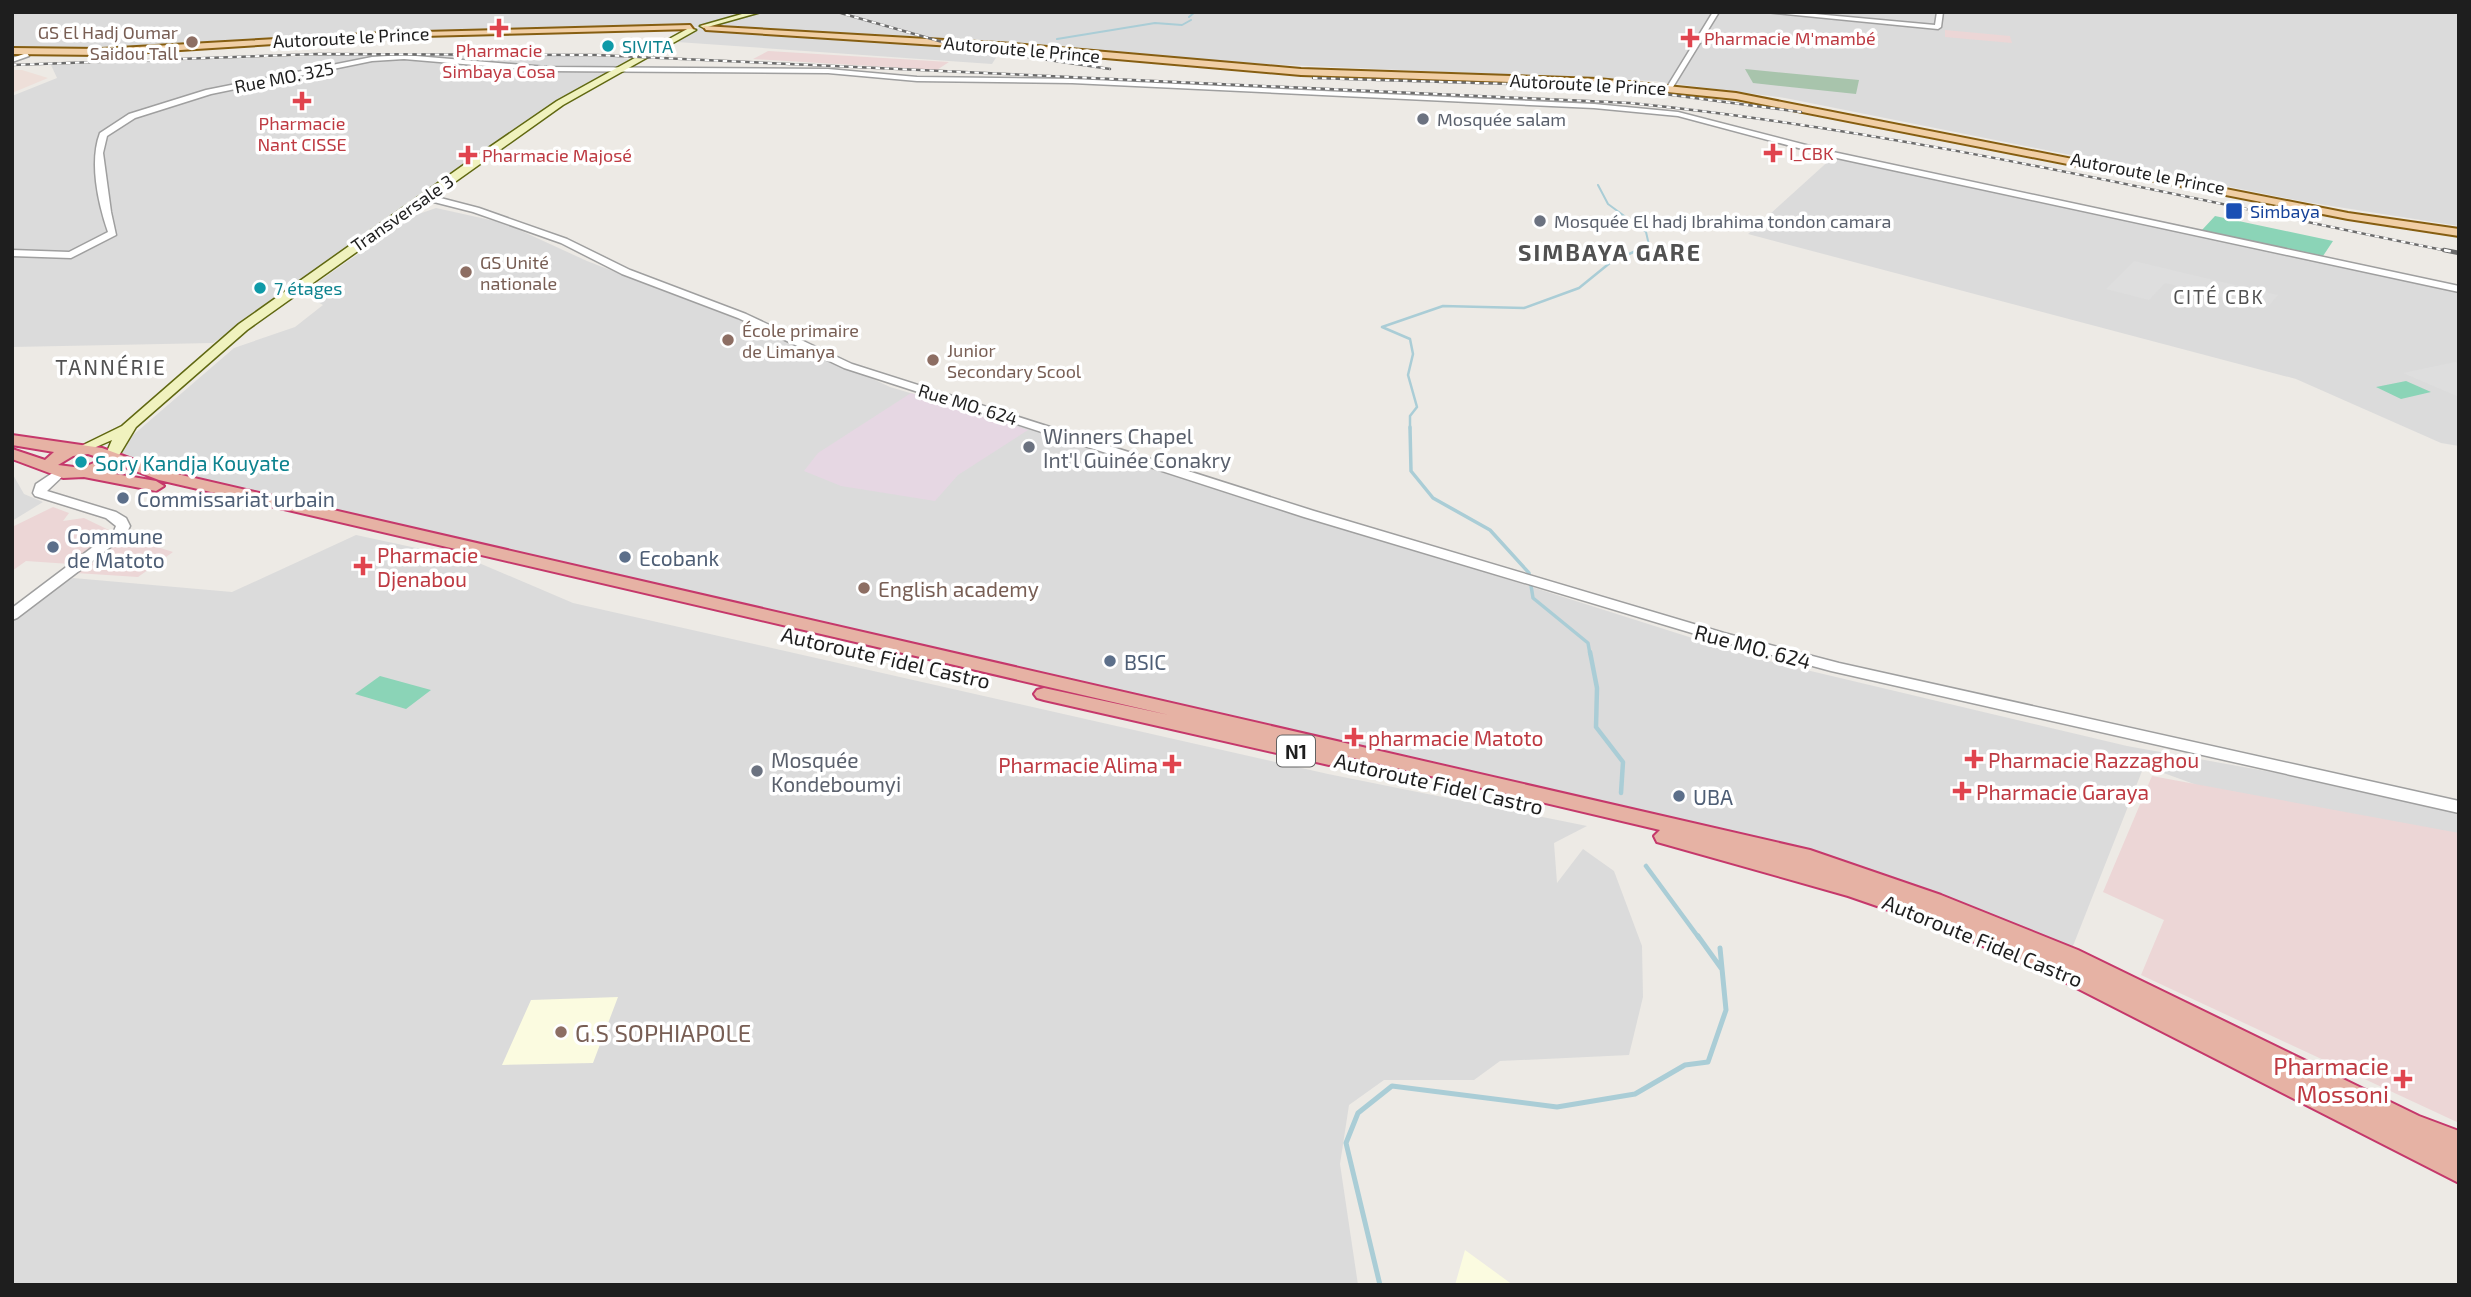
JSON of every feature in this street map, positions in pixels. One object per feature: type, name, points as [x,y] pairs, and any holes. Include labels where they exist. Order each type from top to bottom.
[{"type":"highway","points":[[12,440],[78,450]]},
{"type":"highway","points":[[54,469],[59,456],[78,450]]},
{"type":"highway","name":"Autoroute Fidel Castro","points":[[78,450],[113,456],[159,475],[918,652],[1528,790],[1810,858],[1933,901],[2069,957],[2409,1125],[2459,1144]]},
{"type":"highway","points":[[12,454],[54,469],[85,472],[113,456]]},
{"type":"highway","name":"Autoroute Fidel Castro","points":[[85,472],[327,524],[1168,723],[1525,802],[1671,837],[1854,889],[1947,921],[2064,970],[2459,1170]]},
{"type":"main road","points":[[690,28],[706,27],[758,12]]},
{"type":"main road","name":"Autoroute le Prince","points":[[706,27],[1018,44],[1309,70],[1670,85],[1831,109],[2337,211],[2459,232]]},
{"type":"main road","name":"Autoroute le Prince","points":[[706,27],[1014,47],[1274,70],[1598,82],[1736,96],[2348,215],[2459,232]]},
{"type":"main road","name":"Autoroute le Prince","points":[[12,52],[101,52],[384,35],[690,28]]},
{"type":"main road","name":"Autoroute le Prince","points":[[12,52],[27,55],[141,52],[366,37],[690,28]]},
{"type":"main road","name":"Transversale 3","points":[[113,456],[121,436],[131,424],[243,327],[560,103],[690,28]]},
{"type":"main road","name":"Transversale 3","points":[[78,450],[100,443],[131,424]]},
{"type":"street","points":[[1670,85],[1716,12]]},
{"type":"street","points":[[1769,12],[1938,27],[1940,12]]},
{"type":"street","points":[[12,60],[27,55]]},
{"type":"street","name":"Rue MO. 325","points":[[12,253],[71,256],[110,236],[114,230],[106,212],[99,153],[103,135],[132,116],[156,107],[209,92],[382,57],[531,68],[622,69]]},
{"type":"street","points":[[622,69],[828,71],[917,79],[1072,81],[1655,111],[1832,154],[2459,289]]},
{"type":"street","name":"Rue MO. 624","points":[[425,197],[475,210],[564,242],[626,272],[742,316],[848,366],[1531,582],[1823,665],[1971,699]]},
{"type":"street","points":[[12,615],[120,534],[124,526],[121,520],[111,515],[40,493],[41,487],[54,469]]},
{"type":"street","points":[[1971,699],[2459,807]]},
{"type":"shaded area","points":[[12,12],[831,12],[997,56],[992,64],[677,42],[699,27],[326,36],[96,50],[12,49]]},
{"type":"shaded area","points":[[841,12],[2459,12],[2459,226],[2306,202],[1785,98],[1653,81],[1242,63],[932,38]]},
{"type":"shaded area","points":[[1945,30],[2010,36],[2012,43],[1945,37]]},
{"type":"shaded area","points":[[768,51],[949,62],[937,70],[753,59]]},
{"type":"shaded area","points":[[394,53],[618,57],[632,60],[530,123],[213,343],[12,347],[12,96],[57,78],[51,65]]},
{"type":"shaded area","points":[[1745,69],[1859,80],[1856,94],[1753,83]]},
{"type":"shaded area","points":[[12,70],[22,70],[48,78],[12,93]]},
{"type":"shaded area","points":[[1833,157],[2459,291],[2459,446],[2441,443],[2296,379],[1748,234]]},
{"type":"shaded area","points":[[436,208],[504,223],[587,261],[786,338],[890,387],[1075,442],[1752,657],[2127,746],[2459,806],[2459,879],[2144,766],[2071,951],[1845,861],[1297,731],[645,584],[506,549],[235,491],[128,462],[119,454],[125,442],[234,348],[295,327],[323,305],[302,293],[413,216]]},
{"type":"shaded area","points":[[2134,261],[2278,295],[2267,308],[2165,283],[2149,300],[2106,289]]},
{"type":"shaded area","points":[[2459,363],[2459,397],[2403,373]]},
{"type":"shaded area","points":[[911,393],[1028,430],[958,475],[935,501],[841,486],[804,471],[818,453]]},
{"type":"shaded area","points":[[12,473],[24,494],[43,502],[12,521]]},
{"type":"shaded area","name":"Commune de Matoto","points":[[53,507],[69,513],[63,521],[84,518],[113,532],[70,564],[26,561],[12,571],[12,527]]},
{"type":"shaded area","points":[[356,535],[472,560],[573,603],[1328,774],[1587,826],[1554,843],[1557,883],[1583,849],[1614,871],[1642,946],[1643,997],[1629,1055],[1500,1061],[1474,1080],[1384,1080],[1349,1105],[1340,1164],[1358,1285],[12,1285],[12,614],[73,578],[232,592]]},
{"type":"shaded area","points":[[123,536],[173,552],[138,577],[76,573]]},
{"type":"shaded area","points":[[2152,776],[2459,833],[2459,1123],[2141,975],[2164,920],[2103,892]]},
{"type":"shaded area","name":"G.S SOPHIAPOLE","points":[[618,997],[593,1063],[502,1065],[531,1000]]},
{"type":"shaded area","points":[[1465,1250],[1513,1285],[1455,1285]]},
{"type":"green space","points":[[2215,216],[2333,241],[2323,256],[2202,230]]},
{"type":"green space","points":[[2406,381],[2431,392],[2401,399],[2376,387]]},
{"type":"green space","points":[[380,676],[431,690],[406,709],[355,694]]},
{"type":"waterway","points":[[1189,17],[1195,12]]},
{"type":"waterway","points":[[1057,39],[1155,23],[1182,25],[1191,20]]},
{"type":"waterway","points":[[1598,185],[1608,204],[1646,232],[1649,245],[1634,252]]},
{"type":"waterway","points":[[1410,427],[1410,416],[1417,407],[1408,375],[1413,354],[1410,339],[1382,327],[1443,306],[1524,308],[1579,288],[1611,262],[1638,250]]},
{"type":"waterway","points":[[1410,427],[1411,471],[1433,498],[1490,530],[1529,573],[1533,598],[1588,643],[1590,654]]},
{"type":"waterway","points":[[1590,652],[1597,688],[1596,727],[1623,762],[1621,793]]},
{"type":"waterway","points":[[1646,866],[1699,938]]},
{"type":"waterway","points":[[1698,936],[1721,968]]},
{"type":"waterway","points":[[1380,1285],[1346,1143],[1358,1113],[1392,1086],[1557,1107],[1635,1094],[1685,1065],[1708,1062],[1726,1010],[1720,948]]},
{"type":"railway","points":[[837,12],[960,47],[1110,69]]},
{"type":"railway","points":[[12,65],[317,54],[596,55],[1630,103],[1734,115],[1940,148],[2453,252]]},
{"type":"railway","points":[[1313,78],[1611,87],[1801,112]]},
{"type":"railway","points":[[2444,250],[2459,253]]},
{"type":"place","name":"Pharmacie Simbaya Cosa","points":[[499,28]]},
{"type":"place","name":"Pharmacie M'mambé","points":[[1690,38]]},
{"type":"place","name":"GS El Hadj Oumar Saidou Tall","points":[[192,42]]},
{"type":"place","name":"SIVITA","points":[[608,46]]},
{"type":"place","name":"Pharmacie Nant CISSE","points":[[302,101]]},
{"type":"place","name":"Mosquée salam","points":[[1423,119]]},
{"type":"place","name":"I_CBK","points":[[1773,153]]},
{"type":"place","name":"Pharmacie Majosé","points":[[468,155]]},
{"type":"place","name":"Simbaya","points":[[2234,211]]},
{"type":"place","name":"Mosquée El hadj Ibrahima tondon camara","points":[[1540,221]]},
{"type":"place","name":"GS Unité nationale","points":[[466,272]]},
{"type":"place","name":"7 étages","points":[[260,288]]},
{"type":"place","name":"École primaire de Limanya","points":[[728,340]]},
{"type":"place","name":"Junior Secondary Scool","points":[[933,360]]},
{"type":"place","name":"Winners Chapel Int'l Guinée Conakry","points":[[1029,447]]},
{"type":"place","name":"Sory Kandja Kouyate","points":[[81,462]]},
{"type":"place","name":"Commissariat urbain","points":[[123,498]]},
{"type":"place","name":"Commune de Matoto","points":[[53,547]]},
{"type":"place","name":"Ecobank","points":[[625,557]]},
{"type":"place","name":"Pharmacie Djenabou","points":[[363,566]]},
{"type":"place","name":"English academy","points":[[864,588]]},
{"type":"place","name":"BSIC","points":[[1110,661]]},
{"type":"place","name":"pharmacie Matoto","points":[[1354,737]]},
{"type":"place","name":"Pharmacie Razzaghou","points":[[1974,759]]},
{"type":"place","name":"Pharmacie Alima","points":[[1172,764]]},
{"type":"place","name":"Mosquée Kondeboumyi","points":[[757,771]]},
{"type":"place","name":"Pharmacie Garaya","points":[[1962,791]]},
{"type":"place","name":"UBA","points":[[1679,796]]},
{"type":"place","name":"G.S SOPHIAPOLE","points":[[561,1032]]},
{"type":"place","name":"Pharmacie Mossoni","points":[[2403,1079]]},
{"type":"district","name":"SIMBAYA GARE","points":[[1610,252]]},
{"type":"district","name":"CITÉ CBK","points":[[2219,296]]},
{"type":"district","name":"TANNÉRIE","points":[[111,366]]}]
